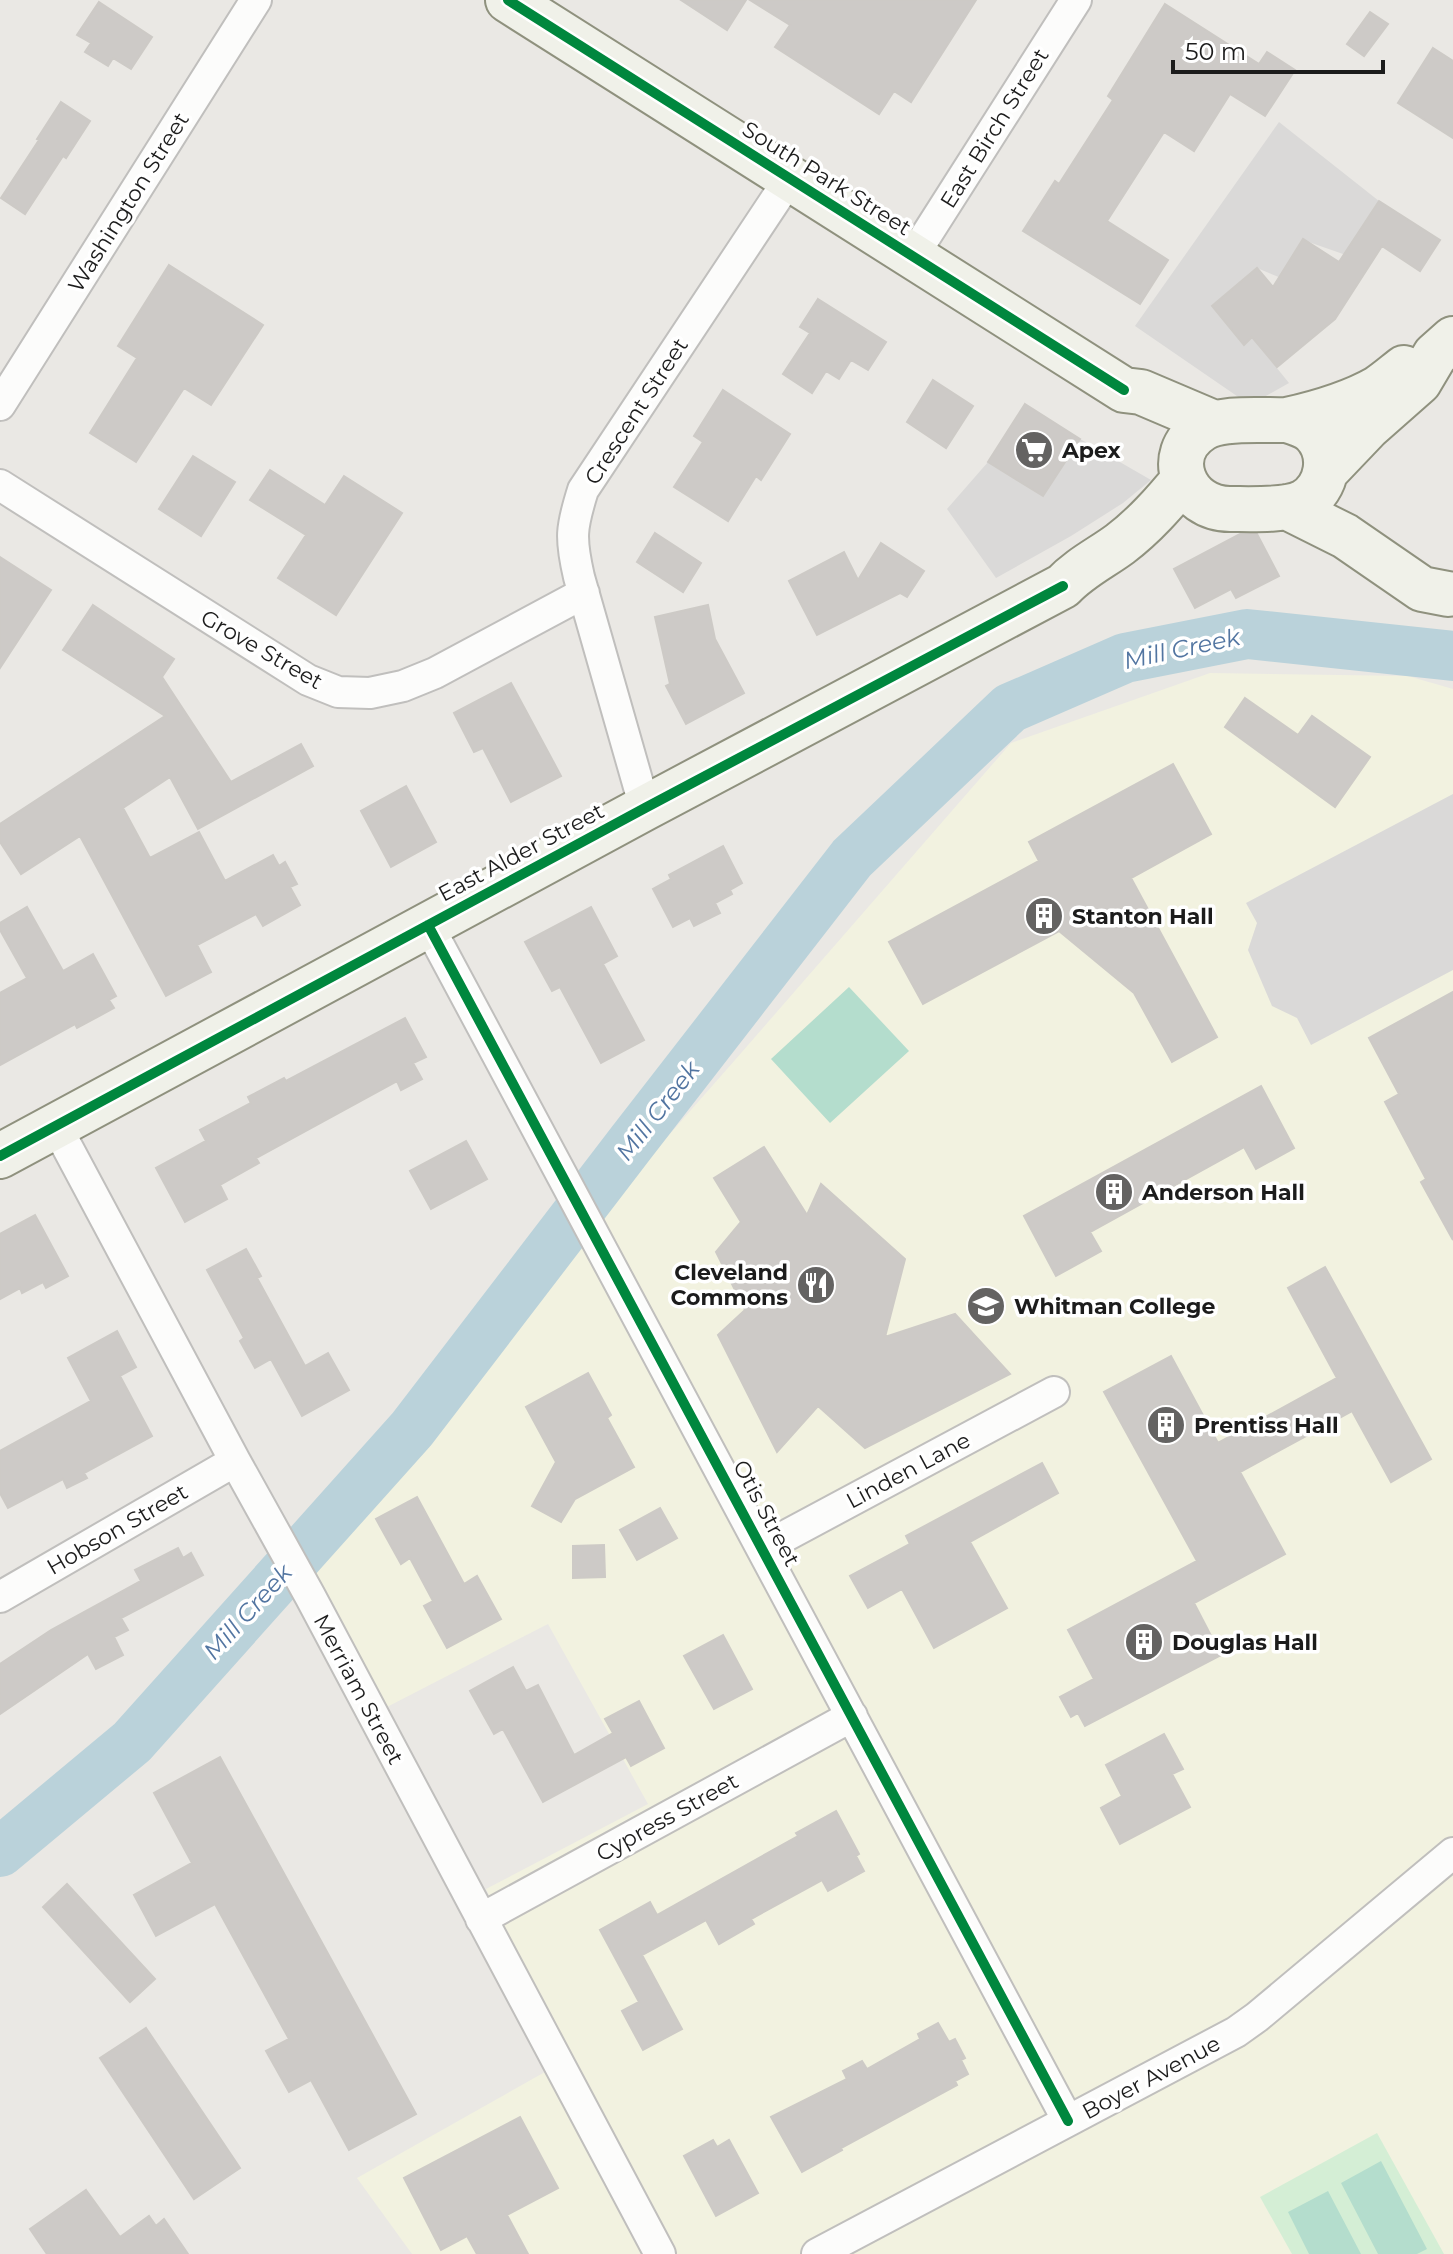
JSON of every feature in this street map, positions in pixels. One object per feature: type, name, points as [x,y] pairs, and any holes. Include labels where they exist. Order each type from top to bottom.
[{"type":"main road","name":"South Park Street","points":[[508,0],[1124,390],[1141,392],[1214,423]]},
{"type":"main road","points":[[1287,420],[1313,432],[1326,456],[1322,484],[1313,496],[1301,504],[1287,507],[1222,508],[1201,502],[1191,492],[1183,472],[1184,451],[1201,429],[1214,423],[1287,420],[1323,411],[1378,388],[1407,366],[1444,347]]},
{"type":"main road","points":[[1325,473],[1368,427],[1419,382],[1444,347]]},
{"type":"main road","name":"South Park Street","points":[[1124,390],[1131,409],[1160,435],[1183,472]]},
{"type":"main road","name":"East Alder Street","points":[[0,1156],[1063,586],[1077,572],[1141,527],[1183,472]]},
{"type":"main road","points":[[1325,473],[1342,499],[1368,525],[1436,568],[1451,596]]},
{"type":"main road","points":[[1287,507],[1345,536],[1422,589],[1451,596]]},
{"type":"main road","name":"East Alder Street","points":[[1063,586],[1087,587],[1160,537],[1222,508]]},
{"type":"street","name":"Washington Street","points":[[0,405],[256,0]]},
{"type":"street","name":"East Birch Street","points":[[913,256],[1076,0]]},
{"type":"street","name":"Crescent Street","points":[[645,808],[572,545],[574,517],[583,490],[790,178]]},
{"type":"street","name":"Grove Street","points":[[0,485],[308,680],[338,692],[370,693],[403,686],[435,673],[584,593]]},
{"type":"street","name":"Otis Street","points":[[428,925],[1068,2121]]},
{"type":"street","name":"Merriam Street","points":[[56,1126],[660,2254]]},
{"type":"street","name":"Linden Lane","points":[[763,1548],[1054,1392]]},
{"type":"street","name":"Hobson Street","points":[[0,1597],[235,1461]]},
{"type":"street","name":"Cypress Street","points":[[481,1919],[852,1716]]},
{"type":"street","name":"Boyer Avenue","points":[[817,2254],[1236,2032],[1453,1853]]},
{"type":"shaded area","points":[[1279,122],[1379,201],[1359,231],[1363,261],[1303,240],[1281,278],[1257,268],[1212,305],[1244,344],[1252,337],[1289,383],[1250,405],[1135,326]]},
{"type":"shaded area","points":[[1080,439],[1151,480],[1123,503],[1071,536],[996,578],[947,509],[988,462],[1043,496]]},
{"type":"shaded area","name":"Whitman College","points":[[1210,673],[1408,676],[1453,689],[1453,2254],[663,2254],[486,1889],[648,1804],[548,1624],[387,1707],[302,1552],[1011,743]]},
{"type":"shaded area","points":[[1453,794],[1453,970],[1311,1045],[1297,1018],[1272,1006],[1248,950],[1257,923],[1246,903]]},
{"type":"shaded area","points":[[545,2072],[642,2254],[412,2254],[357,2178]]},
{"type":"green space","points":[[849,987],[909,1051],[830,1123],[771,1059]]},
{"type":"green space","points":[[1377,2133],[1444,2254],[1292,2254],[1260,2197]]},
{"type":"green space","points":[[1381,2161],[1427,2249],[1417,2254],[1378,2254],[1341,2183]]},
{"type":"green space","points":[[1328,2191],[1361,2254],[1309,2254],[1288,2212]]},
{"type":"building","points":[[681,0],[746,0],[727,30]]},
{"type":"building","points":[[750,0],[976,0],[911,102],[894,91],[879,114],[775,47],[790,25]]},
{"type":"building","points":[[99,2],[152,37],[131,69],[113,58],[108,66],[85,52],[91,43],[77,35]]},
{"type":"building","points":[[1165,4],[1259,64],[1267,52],[1295,70],[1265,116],[1230,94],[1194,151],[1164,132],[1107,221],[1168,260],[1140,304],[1023,231],[1055,181],[1059,184],[1113,100],[1108,96]]},
{"type":"building","points":[[1370,12],[1388,24],[1364,56],[1347,44]]},
{"type":"building","points":[[1433,48],[1453,61],[1453,138],[1398,103]]},
{"type":"building","points":[[61,102],[90,121],[25,214],[1,198]]},
{"type":"building","points":[[1379,201],[1440,240],[1420,271],[1382,246],[1335,319],[1277,367],[1252,337],[1244,345],[1212,306],[1257,268],[1273,287],[1303,239],[1339,262]]},
{"type":"building","points":[[169,265],[263,325],[211,405],[184,388],[136,462],[90,433],[137,358],[118,346]]},
{"type":"building","points":[[818,299],[886,342],[868,370],[851,360],[839,379],[826,371],[812,393],[783,374],[810,333],[800,327]]},
{"type":"building","points":[[933,380],[973,406],[946,448],[907,422]]},
{"type":"building","points":[[723,390],[790,434],[761,480],[756,476],[728,521],[674,487],[703,442],[694,436]]},
{"type":"building","name":"Apex","points":[[1025,404],[1080,439],[1043,496],[988,462]]},
{"type":"building","points":[[193,456],[235,482],[201,536],[159,509]]},
{"type":"building","points":[[270,470],[325,505],[344,476],[402,513],[336,615],[278,578],[306,535],[250,500]]},
{"type":"building","points":[[655,533],[701,563],[683,592],[637,562]]},
{"type":"building","points":[[1240,534],[1257,534],[1279,576],[1236,598],[1231,589],[1195,608],[1174,569]]},
{"type":"building","points":[[881,543],[924,571],[907,597],[900,593],[817,635],[789,581],[844,552],[858,580]]},
{"type":"building","points":[[0,557],[51,590],[0,668]]},
{"type":"building","points":[[93,605],[174,659],[162,677],[231,782],[301,744],[313,766],[198,829],[170,777],[123,808],[150,858],[199,832],[225,881],[273,855],[279,866],[285,862],[297,884],[290,887],[300,905],[263,926],[256,914],[197,945],[211,972],[166,996],[80,836],[21,874],[0,842],[0,824],[165,716],[63,650]]},
{"type":"building","points":[[708,605],[715,639],[744,693],[686,724],[666,686],[670,684],[655,617]]},
{"type":"building","points":[[511,683],[561,776],[511,802],[483,748],[474,752],[454,713]]},
{"type":"building","points":[[1245,698],[1298,735],[1312,716],[1370,757],[1335,807],[1225,727]]},
{"type":"building","name":"Stanton Hall","points":[[1173,764],[1211,834],[1131,878],[1217,1037],[1172,1062],[1134,993],[1059,931],[923,1004],[889,942],[1039,861],[1029,842]]},
{"type":"building","points":[[406,786],[436,842],[391,867],[361,811]]},
{"type":"building","points":[[723,846],[742,883],[730,890],[732,894],[715,903],[720,913],[694,926],[690,918],[673,927],[653,889],[671,879],[669,875]]},
{"type":"building","points":[[27,907],[63,971],[93,954],[116,996],[109,1000],[114,1008],[77,1028],[75,1024],[0,1065],[0,993],[27,978],[0,930],[0,923]]},
{"type":"building","points":[[591,907],[617,956],[603,964],[644,1040],[601,1063],[560,987],[552,991],[525,942]]},
{"type":"building","points":[[1453,992],[1453,1240],[1421,1182],[1426,1179],[1385,1102],[1399,1094],[1369,1038]]},
{"type":"building","points":[[405,1018],[426,1057],[413,1063],[422,1079],[401,1090],[397,1081],[256,1158],[259,1163],[220,1185],[227,1199],[185,1222],[156,1168],[206,1141],[200,1130],[251,1103],[248,1097],[284,1078],[286,1081]]},
{"type":"building","name":"Anderson Hall","points":[[1261,1086],[1294,1148],[1256,1169],[1244,1147],[1090,1232],[1101,1251],[1056,1276],[1024,1216]]},
{"type":"building","points":[[466,1141],[487,1179],[431,1209],[410,1171]]},
{"type":"building","name":"Cleveland Commons","points":[[764,1147],[807,1215],[821,1184],[905,1259],[885,1337],[955,1314],[1010,1374],[865,1448],[818,1406],[777,1452],[718,1335],[745,1310],[716,1252],[741,1222],[714,1178]]},
{"type":"building","points":[[35,1215],[68,1276],[46,1288],[43,1282],[22,1293],[20,1288],[0,1299],[0,1234]]},
{"type":"building","points":[[246,1249],[261,1276],[257,1278],[305,1366],[328,1353],[349,1390],[302,1416],[271,1359],[255,1368],[240,1341],[244,1338],[207,1270]]},
{"type":"building","name":"Prentiss Hall","points":[[1325,1267],[1431,1459],[1391,1482],[1352,1411],[1240,1472],[1285,1554],[1194,1603],[1221,1655],[1085,1726],[1078,1713],[1071,1717],[1060,1697],[1094,1679],[1068,1630],[1197,1561],[1104,1392],[1171,1356],[1218,1443],[1337,1378],[1288,1288]]},
{"type":"building","points":[[117,1331],[136,1367],[120,1376],[152,1436],[84,1473],[87,1478],[67,1488],[63,1479],[8,1508],[0,1493],[0,1451],[91,1401],[68,1358]]},
{"type":"building","points":[[588,1373],[611,1415],[607,1418],[634,1467],[575,1499],[561,1522],[532,1506],[556,1462],[526,1407]]},
{"type":"building","points":[[1042,1463],[1058,1493],[970,1542],[1007,1608],[934,1648],[902,1589],[868,1608],[850,1576],[910,1544],[906,1536]]},
{"type":"building","points":[[417,1497],[464,1584],[477,1576],[501,1619],[447,1648],[424,1606],[433,1601],[410,1558],[401,1564],[376,1519]]},
{"type":"building","points":[[660,1508],[677,1538],[637,1560],[620,1530]]},
{"type":"building","points":[[604,1545],[605,1577],[573,1578],[573,1546]]},
{"type":"building","points":[[178,1548],[183,1558],[191,1553],[203,1575],[121,1618],[128,1630],[114,1637],[123,1655],[96,1669],[88,1654],[0,1714],[0,1664],[51,1630],[141,1581],[135,1570]]},
{"type":"building","points":[[723,1635],[752,1689],[714,1709],[684,1656]]},
{"type":"building","points":[[513,1667],[526,1691],[538,1685],[574,1755],[613,1733],[605,1719],[639,1701],[664,1748],[631,1766],[626,1757],[543,1802],[503,1729],[494,1734],[470,1691]]},
{"type":"building","points":[[1164,1734],[1183,1769],[1172,1774],[1190,1807],[1120,1844],[1101,1808],[1122,1796],[1106,1765]]},
{"type":"building","points":[[220,1757],[416,2114],[349,2150],[311,2080],[289,2092],[266,2051],[289,2039],[215,1904],[156,1936],[134,1895],[192,1863],[154,1793]]},
{"type":"building","points":[[836,1811],[859,1854],[856,1856],[864,1871],[828,1891],[822,1880],[751,1919],[754,1924],[719,1944],[706,1920],[642,1955],[682,2029],[643,2050],[622,2011],[639,2002],[600,1930],[650,1902],[657,1915],[798,1836],[796,1833]]},
{"type":"building","points":[[67,1884],[155,1979],[130,2002],[43,1907]]},
{"type":"building","points":[[938,2023],[949,2042],[955,2039],[965,2058],[961,2060],[968,2074],[955,2081],[957,2085],[802,2172],[771,2117],[847,2079],[843,2071],[862,2061],[867,2069],[920,2039],[918,2034]]},
{"type":"building","points":[[146,2028],[240,2168],[194,2199],[100,2058]]},
{"type":"building","points":[[520,2117],[558,2188],[507,2215],[528,2254],[477,2254],[467,2236],[441,2250],[404,2178]]},
{"type":"building","points":[[713,2140],[717,2147],[729,2140],[758,2193],[716,2216],[684,2156]]},
{"type":"building","points":[[86,2190],[120,2237],[149,2216],[156,2226],[164,2219],[188,2254],[47,2254],[30,2229]]},
{"type":"waterway","name":"Mill Creek","points":[[0,1852],[132,1742],[412,1429],[852,858],[1010,708],[1125,658],[1247,634],[1453,656]]},
{"type":"cycle path","points":[[508,0],[1124,390]]},
{"type":"cycle path","points":[[0,1156],[1063,586]]},
{"type":"cycle path","points":[[428,925],[1068,2121]]},
{"type":"place","name":"Apex","points":[[1034,450]]},
{"type":"place","name":"Stanton Hall","points":[[1044,916]]},
{"type":"place","name":"Anderson Hall","points":[[1114,1192]]},
{"type":"place","name":"Cleveland Commons","points":[[816,1285]]},
{"type":"place","name":"Whitman College","points":[[986,1306]]},
{"type":"place","name":"Prentiss Hall","points":[[1166,1425]]},
{"type":"place","name":"Douglas Hall","points":[[1144,1642]]}]
